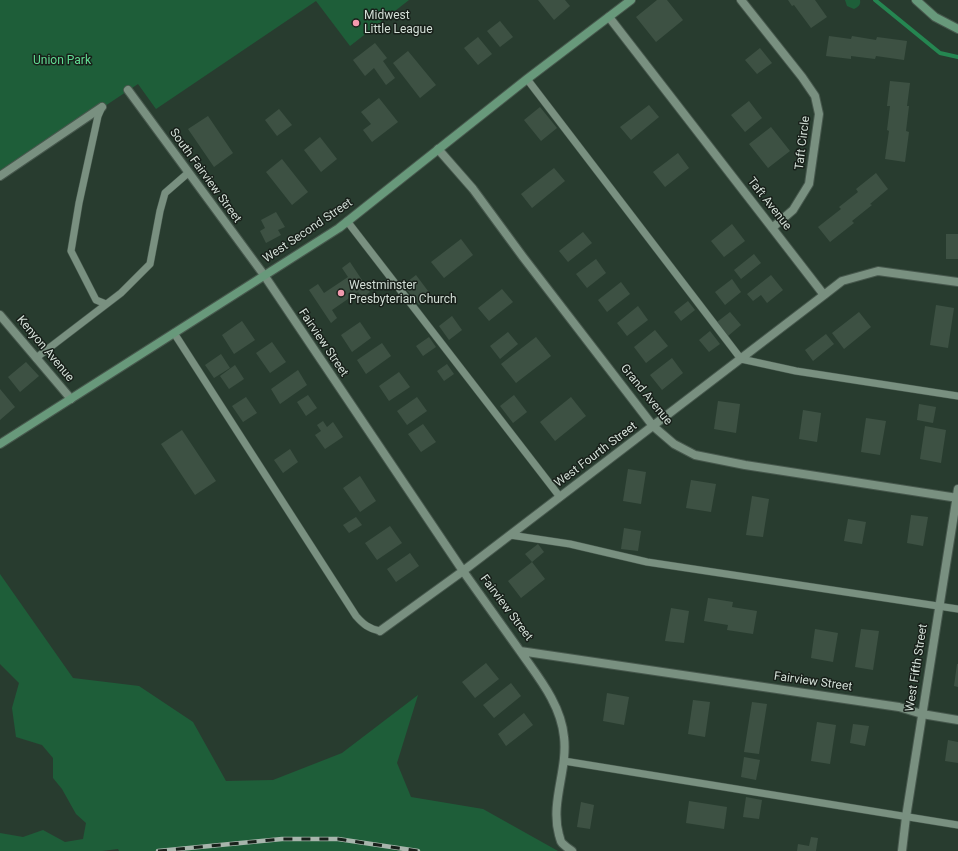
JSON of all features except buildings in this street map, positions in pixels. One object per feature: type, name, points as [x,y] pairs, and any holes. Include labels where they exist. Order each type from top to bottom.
[{"type":"main road","name":"West Second Street","points":[[0,444],[347,221],[527,79],[631,0]]},
{"type":"main road","points":[[916,0],[935,17],[958,29]]},
{"type":"street","name":"Taft Circle","points":[[741,0],[802,76],[815,96],[819,114],[809,184],[793,210],[772,228]]},
{"type":"street","name":"Taft Avenue","points":[[609,17],[824,295]]},
{"type":"street","name":"South Fairview Street","points":[[128,90],[264,275]]},
{"type":"street","points":[[0,176],[102,107]]},
{"type":"street","name":"Grand Avenue","points":[[438,149],[473,189],[523,257],[653,426],[674,444],[695,455],[745,465],[958,495]]},
{"type":"street","points":[[824,295],[842,281],[878,271],[958,282]]},
{"type":"street","name":"Fairview Street","points":[[264,275],[463,571],[520,651],[898,707],[922,714],[958,720]]},
{"type":"street","name":"West Fourth Street","points":[[380,630],[463,571],[824,295]]},
{"type":"street","name":"Kenyon Avenue","points":[[0,315],[71,399]]},
{"type":"street","name":"West Fifth Street","points":[[902,851],[922,714],[958,495]]},
{"type":"street","points":[[520,651],[558,709],[564,737],[564,761],[557,803],[556,825],[561,842],[572,851]]},
{"type":"lane","points":[[527,79],[741,359],[796,371],[958,396]]},
{"type":"lane","points":[[102,107],[98,116],[78,203],[72,251],[96,300],[106,304]]},
{"type":"lane","points":[[36,358],[121,293],[150,264],[160,211],[166,193],[188,173]]},
{"type":"lane","points":[[347,221],[560,497]]},
{"type":"lane","points":[[174,333],[356,616],[363,624],[371,629],[380,630]]},
{"type":"lane","points":[[510,535],[570,544],[648,562],[958,609]]},
{"type":"lane","points":[[564,761],[958,825]]},
{"type":"green space","name":"Union Park","points":[[0,0],[409,0],[350,46],[316,1],[156,109],[138,84],[0,176]]},
{"type":"green space","points":[[845,0],[860,0],[860,5],[854,9],[847,6]]},
{"type":"green space","points":[[0,574],[73,678],[139,686],[193,722],[226,781],[273,780],[342,753],[418,695],[397,763],[411,797],[483,809],[558,851],[119,851],[118,849],[102,851],[0,851],[0,833],[23,837],[43,830],[65,842],[83,839],[86,823],[76,814],[62,789],[53,778],[53,758],[42,745],[16,737],[12,708],[19,683],[0,664]]},
{"type":"waterway","points":[[875,0],[940,53],[958,57]]},
{"type":"railway","points":[[158,851],[282,839],[338,839],[418,851]]},
{"type":"place","name":"Midwest Little League","points":[[356,23]]},
{"type":"place","name":"Westminster Presbyterian Church","points":[[341,293]]}]
